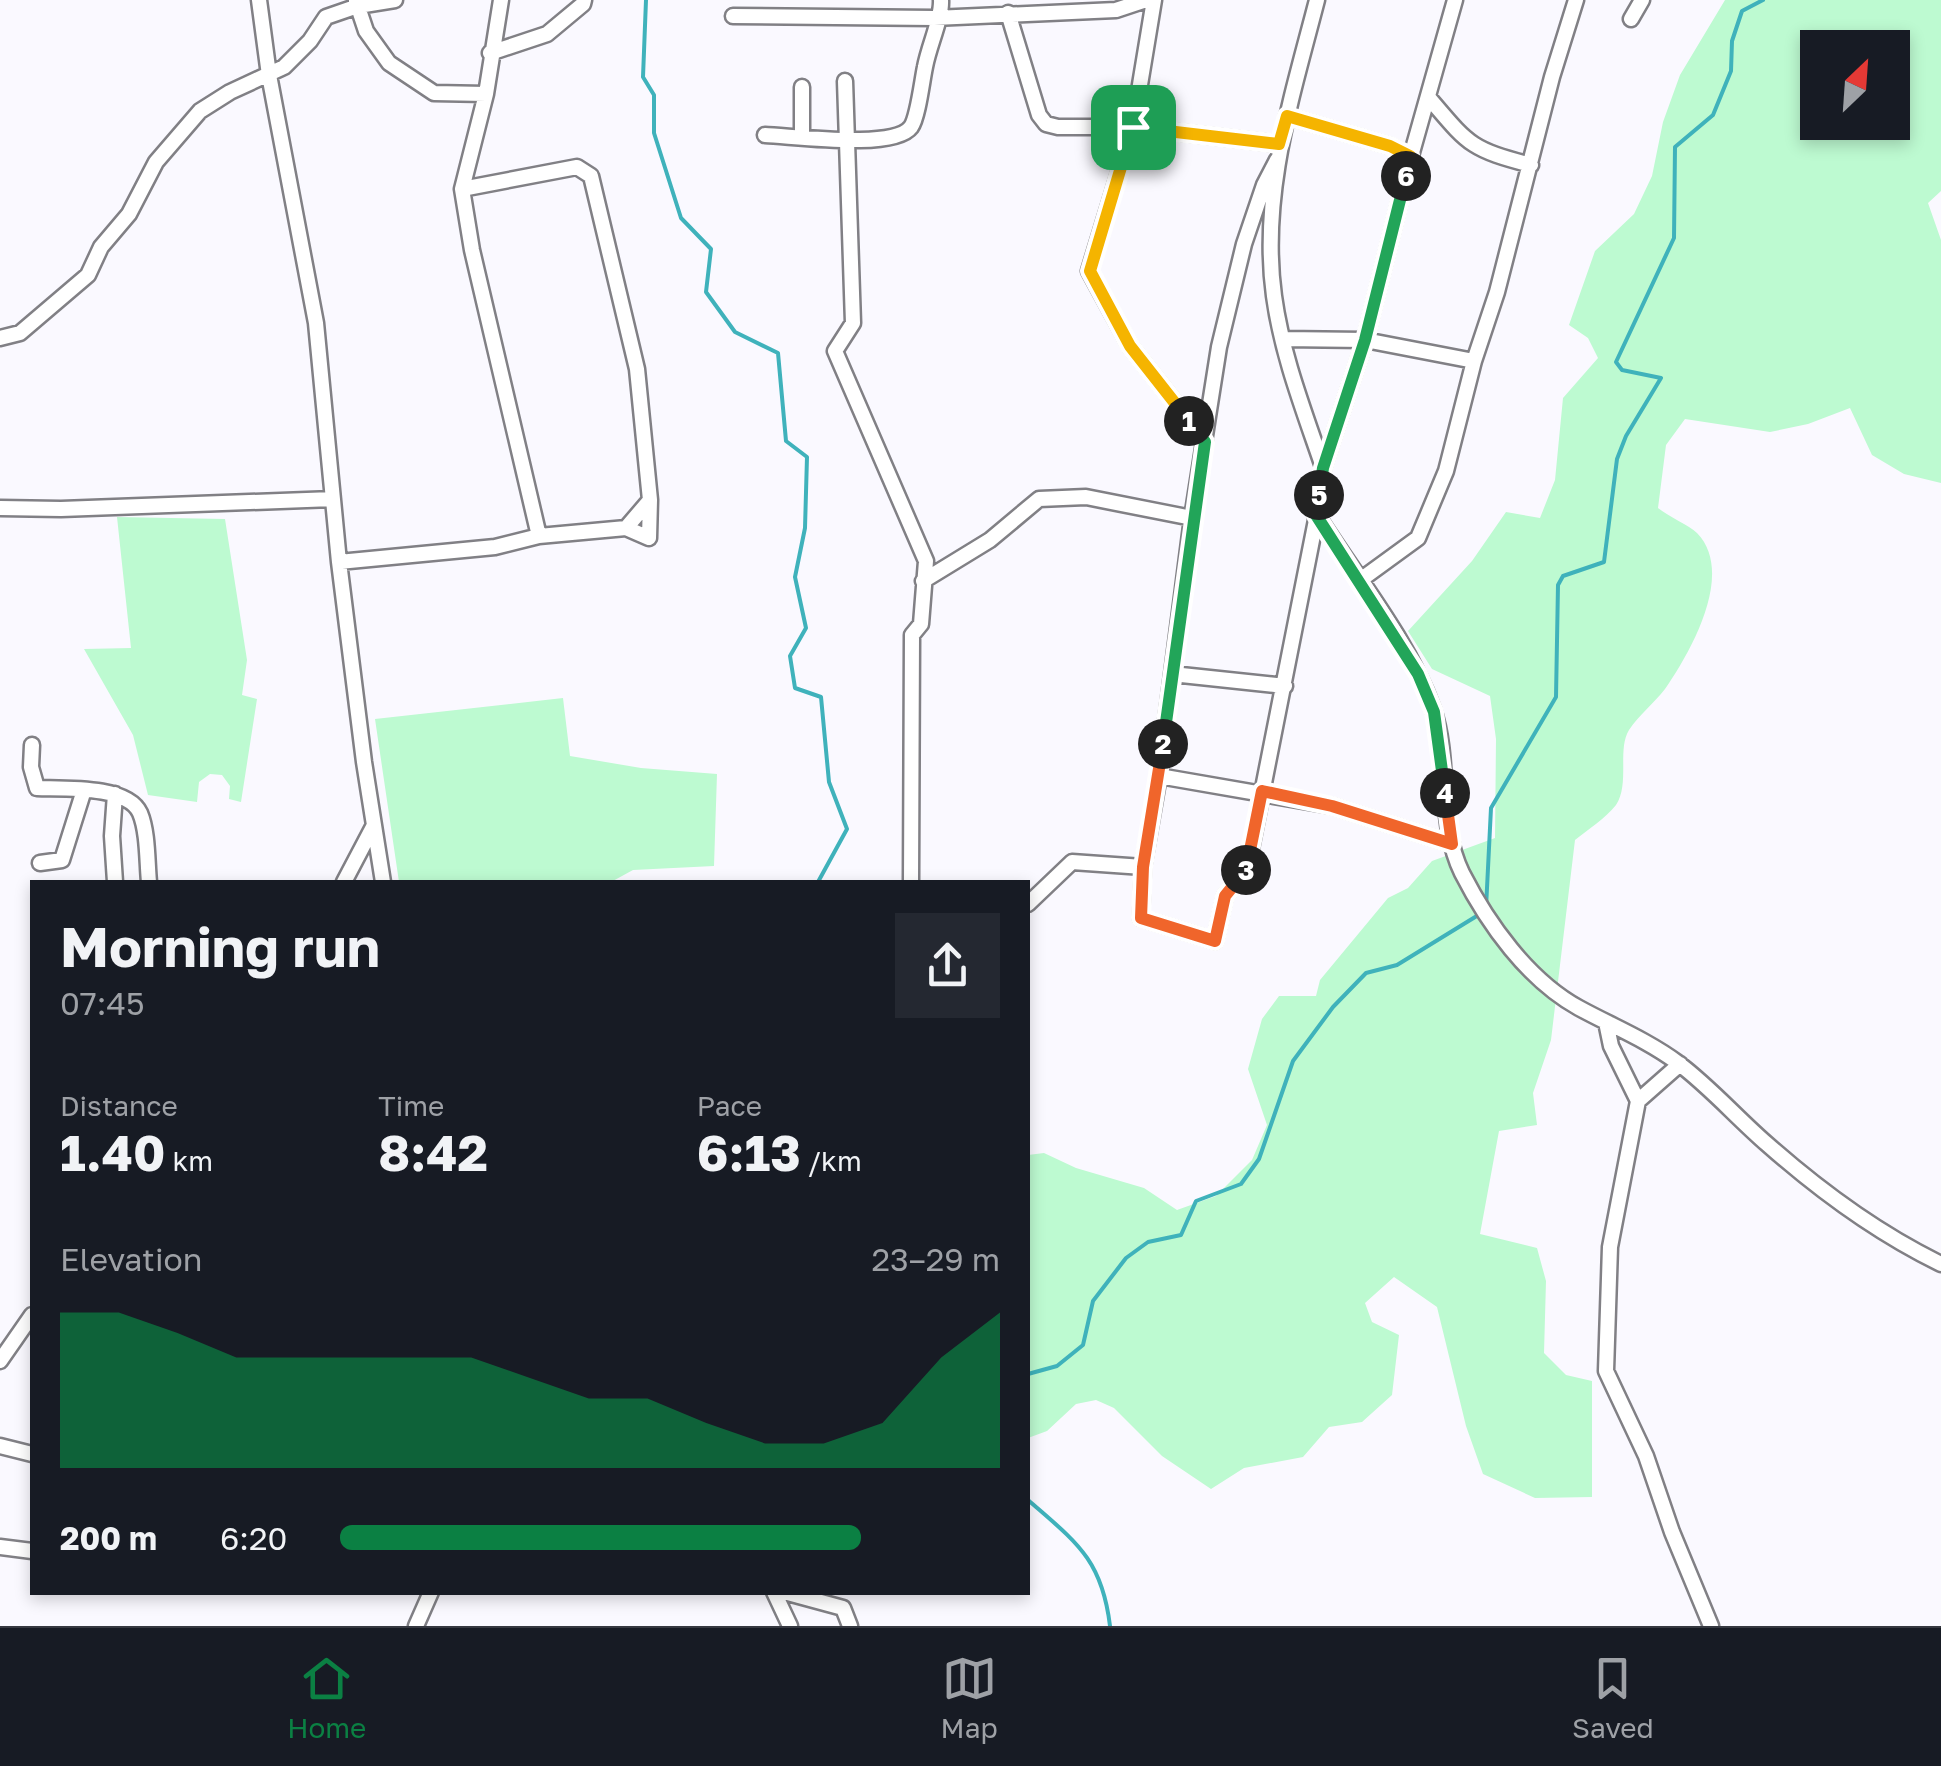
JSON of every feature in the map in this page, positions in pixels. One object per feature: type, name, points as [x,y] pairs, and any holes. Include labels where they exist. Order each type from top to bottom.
[{"type":"street","points":[[260,0],[269,75],[316,324],[339,562],[383,880]]},
{"type":"street","points":[[0,338],[20,333],[88,275],[101,246],[129,214],[156,162],[200,112],[230,92],[284,67],[310,41],[326,17],[357,3],[395,0]]},
{"type":"street","points":[[501,0],[486,94],[462,189],[472,250],[539,536]]},
{"type":"street","points":[[490,53],[547,34],[584,0]]},
{"type":"street","points":[[766,135],[848,140],[899,137],[912,126],[932,31],[942,17],[941,0]]},
{"type":"street","points":[[733,16],[942,17],[1116,10],[1146,0]]},
{"type":"street","points":[[1154,0],[1133,127],[1090,271],[1130,346],[1205,442]]},
{"type":"street","points":[[1317,0],[1276,160],[1272,250],[1274,294],[1283,340],[1323,468]]},
{"type":"street","points":[[1276,160],[1244,244],[1219,347],[1143,867],[1141,918],[1215,941],[1225,896],[1246,869],[1285,686],[1323,468],[1365,340],[1410,156],[1455,0]]},
{"type":"street","points":[[1359,581],[1418,538],[1446,471],[1576,0]]},
{"type":"street","points":[[1631,19],[1642,0]]},
{"type":"street","points":[[357,3],[366,31],[389,63],[434,93],[486,94]]},
{"type":"street","points":[[1008,13],[1039,115],[1046,124],[1133,127],[1279,144]]},
{"type":"street","points":[[844,82],[853,323],[835,351],[926,560],[921,624],[912,635],[911,880]]},
{"type":"street","points":[[802,87],[802,136]]},
{"type":"street","points":[[1429,98],[1468,144],[1487,154],[1530,165]]},
{"type":"street","points":[[1287,116],[1390,146],[1410,156]]},
{"type":"street","points":[[339,562],[494,547],[539,536],[626,528],[648,538],[650,500],[637,369],[591,176],[578,167],[462,189]]},
{"type":"street","points":[[1244,244],[1272,250]]},
{"type":"street","points":[[1283,340],[1365,340],[1474,361]]},
{"type":"street","points":[[923,581],[990,540],[1040,499],[1086,498],[1192,518]]},
{"type":"street","points":[[0,508],[332,500]]},
{"type":"street","points":[[626,528],[650,500]]},
{"type":"street","points":[[1316,515],[1418,674],[1434,712],[1452,844],[1461,871],[1526,970],[1562,997],[1680,1064],[1770,1148],[1892,1237],[1941,1264]]},
{"type":"street","points":[[1172,674],[1285,686]]},
{"type":"street","points":[[32,745],[31,767],[38,788],[114,794],[135,806],[141,816],[149,880]]},
{"type":"street","points":[[1159,776],[1332,806],[1452,844]]},
{"type":"street","points":[[40,863],[62,860],[84,790]]},
{"type":"street","points":[[114,794],[115,880]]},
{"type":"street","points":[[345,880],[375,825]]},
{"type":"street","points":[[1030,902],[1072,862],[1143,867]]},
{"type":"street","points":[[1606,1022],[1611,1046],[1638,1100],[1610,1247],[1606,1371],[1646,1456],[1711,1626]]},
{"type":"street","points":[[1638,1100],[1680,1064]]},
{"type":"street","points":[[0,1361],[30,1318]]},
{"type":"street","points":[[0,1446],[30,1454]]},
{"type":"street","points":[[0,1547],[30,1551]]},
{"type":"street","points":[[416,1626],[430,1595]]},
{"type":"street","points":[[775,1595],[790,1626]]},
{"type":"street","points":[[795,1595],[843,1608],[850,1626]]},
{"type":"green space","points":[[1725,0],[1941,0],[1941,191],[1928,203],[1941,240],[1941,483],[1904,474],[1872,455],[1850,408],[1808,424],[1770,432],[1685,419],[1666,445],[1658,508],[1697,533],[1708,550],[1711,590],[1686,655],[1665,689],[1629,730],[1616,805],[1575,840],[1551,1040],[1533,1093],[1537,1125],[1499,1131],[1480,1234],[1537,1248],[1546,1281],[1544,1353],[1566,1375],[1592,1381],[1592,1497],[1535,1498],[1483,1474],[1466,1426],[1437,1307],[1394,1277],[1365,1303],[1372,1322],[1399,1335],[1392,1395],[1362,1422],[1329,1427],[1303,1457],[1244,1468],[1211,1489],[1162,1456],[1114,1408],[1096,1400],[1076,1404],[1047,1431],[1030,1437],[1030,1155],[1044,1153],[1076,1168],[1144,1188],[1177,1210],[1216,1196],[1252,1160],[1267,1125],[1248,1069],[1262,1019],[1279,996],[1316,996],[1320,980],[1388,898],[1408,888],[1432,861],[1495,838],[1496,739],[1490,696],[1432,669],[1408,631],[1472,561],[1506,512],[1540,518],[1555,480],[1563,398],[1598,358],[1588,338],[1569,325],[1595,251],[1634,214],[1652,176],[1663,122],[1680,75]]},
{"type":"green space","points":[[117,517],[225,519],[247,660],[242,695],[257,699],[241,802],[229,799],[230,786],[222,775],[210,774],[199,782],[197,802],[148,795],[133,735],[84,649],[131,648]]},
{"type":"green space","points":[[563,698],[570,756],[641,768],[717,774],[714,866],[633,870],[615,880],[399,880],[375,719]]},
{"type":"waterway","points":[[646,0],[643,77],[654,95],[654,133],[681,218],[711,249],[706,292],[735,332],[778,353],[786,441],[807,457],[805,528],[795,577],[806,628],[790,656],[795,688],[821,697],[829,782],[847,829],[819,880]]},
{"type":"waterway","points":[[1486,908],[1491,808],[1556,697],[1558,585],[1563,576],[1604,562],[1617,459],[1626,436],[1661,378],[1622,370],[1616,362],[1674,238],[1675,147],[1713,115],[1731,71],[1732,41],[1742,11],[1763,0]]},
{"type":"waterway","points":[[1030,1373],[1057,1366],[1083,1345],[1093,1301],[1126,1258],[1148,1242],[1181,1235],[1196,1201],[1241,1184],[1259,1159],[1293,1061],[1333,1007],[1366,973],[1397,965],[1480,914]]},
{"type":"waterway","points":[[1030,1502],[1084,1554],[1101,1584],[1110,1626]]},
{"type":"route","points":[[1287,116],[1390,146],[1410,156],[1365,340],[1323,468],[1316,515],[1418,674],[1434,712],[1452,844],[1332,806],[1262,791],[1246,869],[1225,896],[1215,941],[1141,918],[1143,867],[1205,442],[1130,346],[1090,271],[1133,127],[1279,144],[1287,116]]}]
